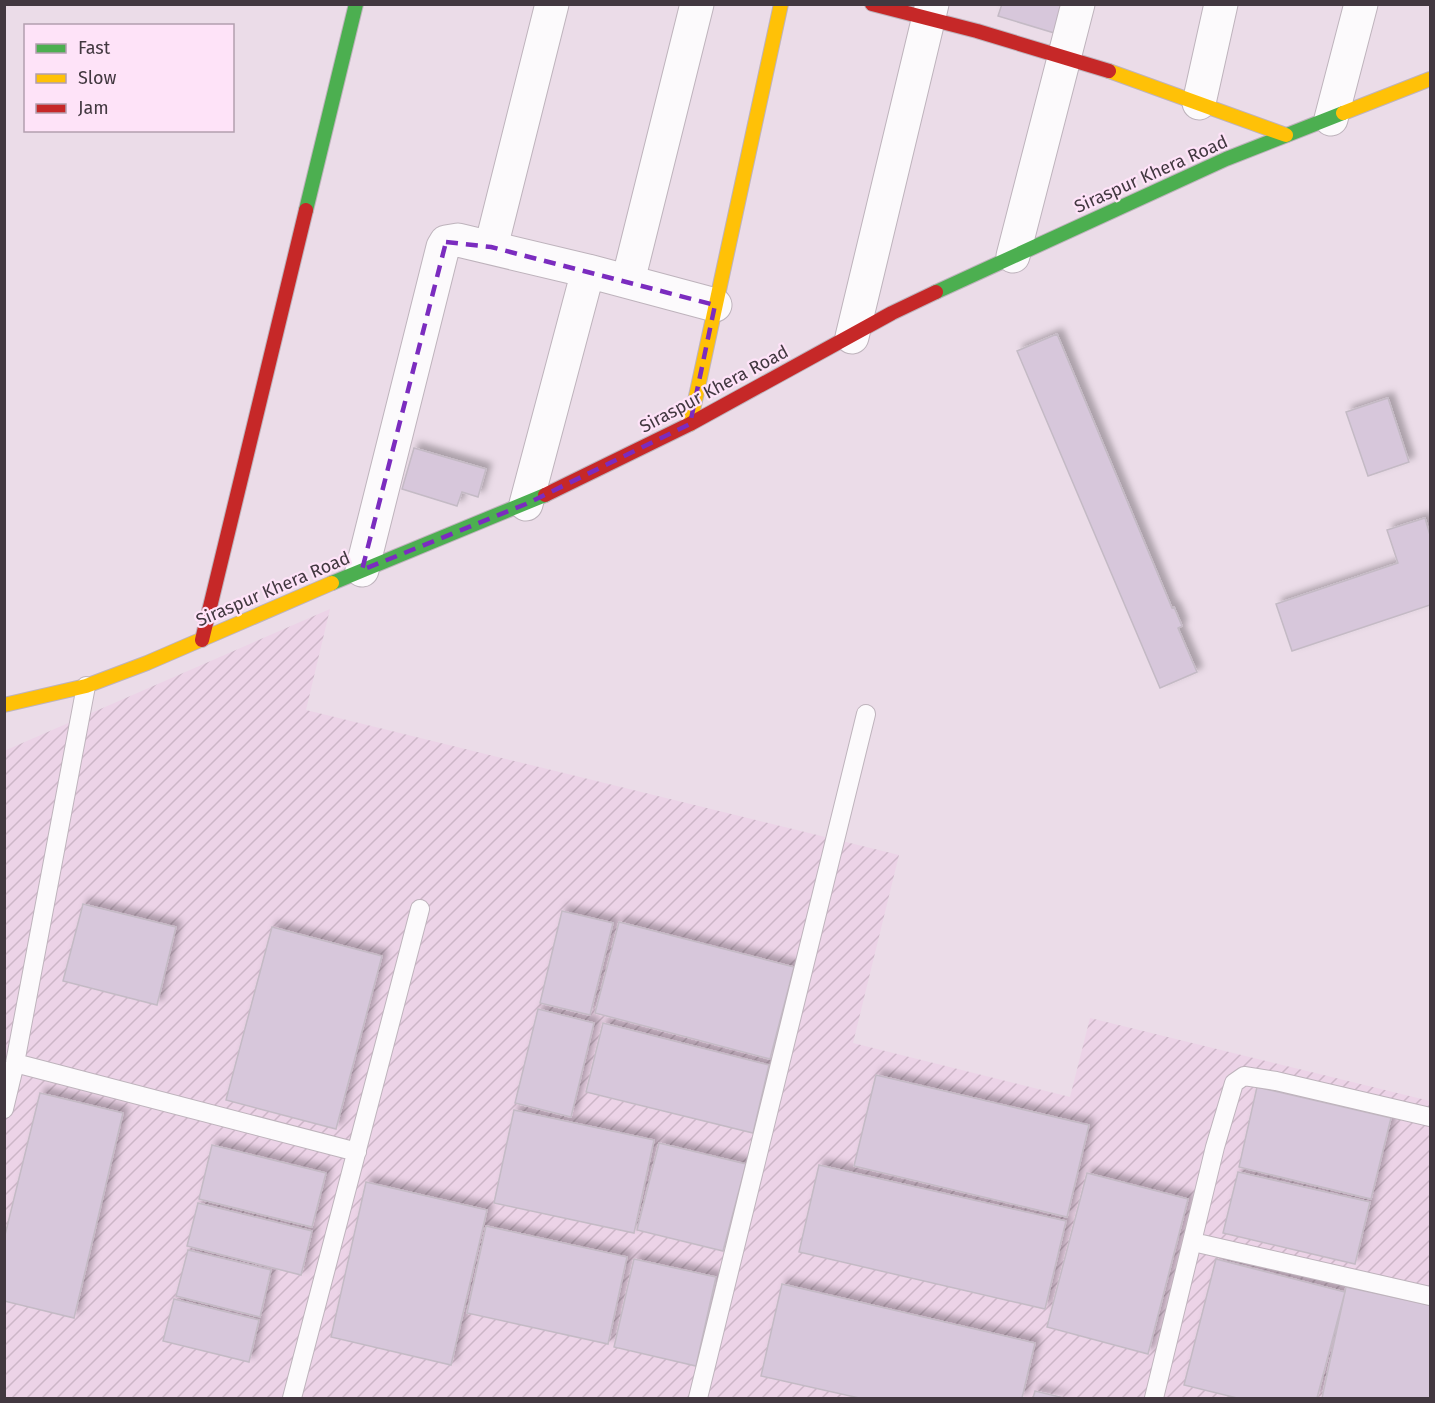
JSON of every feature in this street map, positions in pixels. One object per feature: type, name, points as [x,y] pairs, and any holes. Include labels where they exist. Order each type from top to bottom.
[{"type":"street","points":[[202,640],[356,4]]},
{"type":"street","points":[[490,247],[552,4]]},
{"type":"street","points":[[628,281],[697,4]]},
{"type":"street","points":[[690,424],[781,4]]},
{"type":"street","points":[[873,4],[930,11],[1286,135]]},
{"type":"street","points":[[1013,256],[1066,58],[1078,4]]},
{"type":"street","points":[[1199,103],[1221,4]]},
{"type":"street","points":[[1331,119],[1361,4]]},
{"type":"street","points":[[852,337],[930,11]]},
{"type":"street","name":"Siraspur Khera Road","points":[[4,705],[86,686],[202,640],[362,570],[526,504],[690,424],[892,314],[1013,256],[1226,159],[1431,79]]},
{"type":"street","points":[[362,570],[442,247],[446,242],[451,240],[490,247],[715,304]]},
{"type":"street","points":[[526,504],[588,270]]},
{"type":"lane","points":[[4,1108],[15,1063],[86,686]]},
{"type":"lane","points":[[698,1398],[866,714]]},
{"type":"lane","points":[[292,1398],[420,909]]},
{"type":"lane","points":[[15,1063],[357,1152]]},
{"type":"lane","points":[[1154,1398],[1215,1147],[1234,1083],[1238,1078],[1244,1076],[1276,1081],[1431,1116]]},
{"type":"lane","points":[[1193,1242],[1431,1296]]},
{"type":"highlighted area","points":[[446,242],[491,247],[715,305],[690,424],[526,504],[362,570]]},
{"type":"shaded area","points":[[330,609],[306,710],[899,855],[853,1043],[1070,1097],[1090,1018],[1430,1101],[1430,1398],[5,1398],[4,751]]},
{"type":"building","points":[[1002,4],[1070,4],[1061,35],[998,16]]},
{"type":"building","points":[[1057,334],[1172,608],[1174,607],[1182,626],[1178,628],[1197,672],[1160,688],[1017,351]]},
{"type":"building","points":[[1388,398],[1409,462],[1368,476],[1346,412]]},
{"type":"building","points":[[414,448],[486,469],[478,497],[462,492],[457,506],[402,489]]},
{"type":"building","points":[[1425,518],[1430,535],[1430,605],[1292,651],[1276,604],[1398,563],[1387,530]]},
{"type":"building","points":[[83,904],[176,927],[157,1005],[63,981]]},
{"type":"building","points":[[562,911],[613,923],[590,1015],[540,1003]]},
{"type":"building","points":[[619,922],[794,967],[770,1059],[595,1013]]},
{"type":"building","points":[[272,927],[382,956],[336,1129],[226,1100]]},
{"type":"building","points":[[538,1009],[594,1023],[571,1117],[515,1103]]},
{"type":"building","points":[[603,1023],[769,1065],[753,1133],[586,1092]]},
{"type":"building","points":[[876,1075],[1089,1125],[1067,1217],[854,1166]]},
{"type":"building","points":[[1257,1087],[1391,1118],[1371,1199],[1239,1167]]},
{"type":"building","points":[[40,1093],[123,1113],[74,1318],[4,1301],[4,1239]]},
{"type":"building","points":[[514,1110],[654,1140],[634,1233],[494,1203]]},
{"type":"building","points":[[659,1143],[746,1164],[723,1251],[637,1230]]},
{"type":"building","points":[[212,1145],[326,1173],[312,1227],[199,1199]]},
{"type":"building","points":[[819,1165],[1066,1221],[1045,1309],[799,1252]]},
{"type":"building","points":[[1238,1172],[1370,1202],[1355,1264],[1223,1233]]},
{"type":"building","points":[[1087,1173],[1188,1199],[1148,1354],[1047,1327]]},
{"type":"building","points":[[366,1182],[487,1210],[451,1365],[331,1337]]},
{"type":"building","points":[[198,1203],[312,1231],[301,1275],[187,1246]]},
{"type":"building","points":[[486,1226],[627,1257],[608,1344],[467,1313]]},
{"type":"building","points":[[188,1250],[271,1270],[260,1317],[176,1296]]},
{"type":"building","points":[[634,1259],[716,1277],[696,1366],[614,1347]]},
{"type":"building","points":[[1216,1259],[1345,1292],[1317,1398],[1237,1398],[1184,1385]]},
{"type":"building","points":[[782,1284],[1035,1343],[1022,1398],[859,1398],[761,1376]]},
{"type":"building","points":[[1346,1287],[1430,1305],[1430,1398],[1322,1398]]},
{"type":"building","points":[[174,1299],[259,1320],[249,1362],[163,1341]]},
{"type":"building","points":[[1035,1391],[1064,1398],[1033,1398]]},
{"type":"traffic: fast","points":[[306,210],[356,4]]},
{"type":"traffic: fast","points":[[936,292],[1226,159],[1343,113]]},
{"type":"traffic: fast","points":[[332,583],[545,495]]},
{"type":"traffic: slow","points":[[690,424],[781,4]]},
{"type":"traffic: slow","points":[[1109,71],[1286,135]]},
{"type":"traffic: slow","points":[[1343,113],[1430,79]]},
{"type":"traffic: slow","points":[[4,705],[86,686],[147,663],[332,583]]},
{"type":"traffic: jam","points":[[872,4],[977,31],[1109,71]]},
{"type":"traffic: jam","points":[[202,640],[306,210]]},
{"type":"traffic: jam","points":[[545,495],[690,424],[892,313],[936,292]]}]
